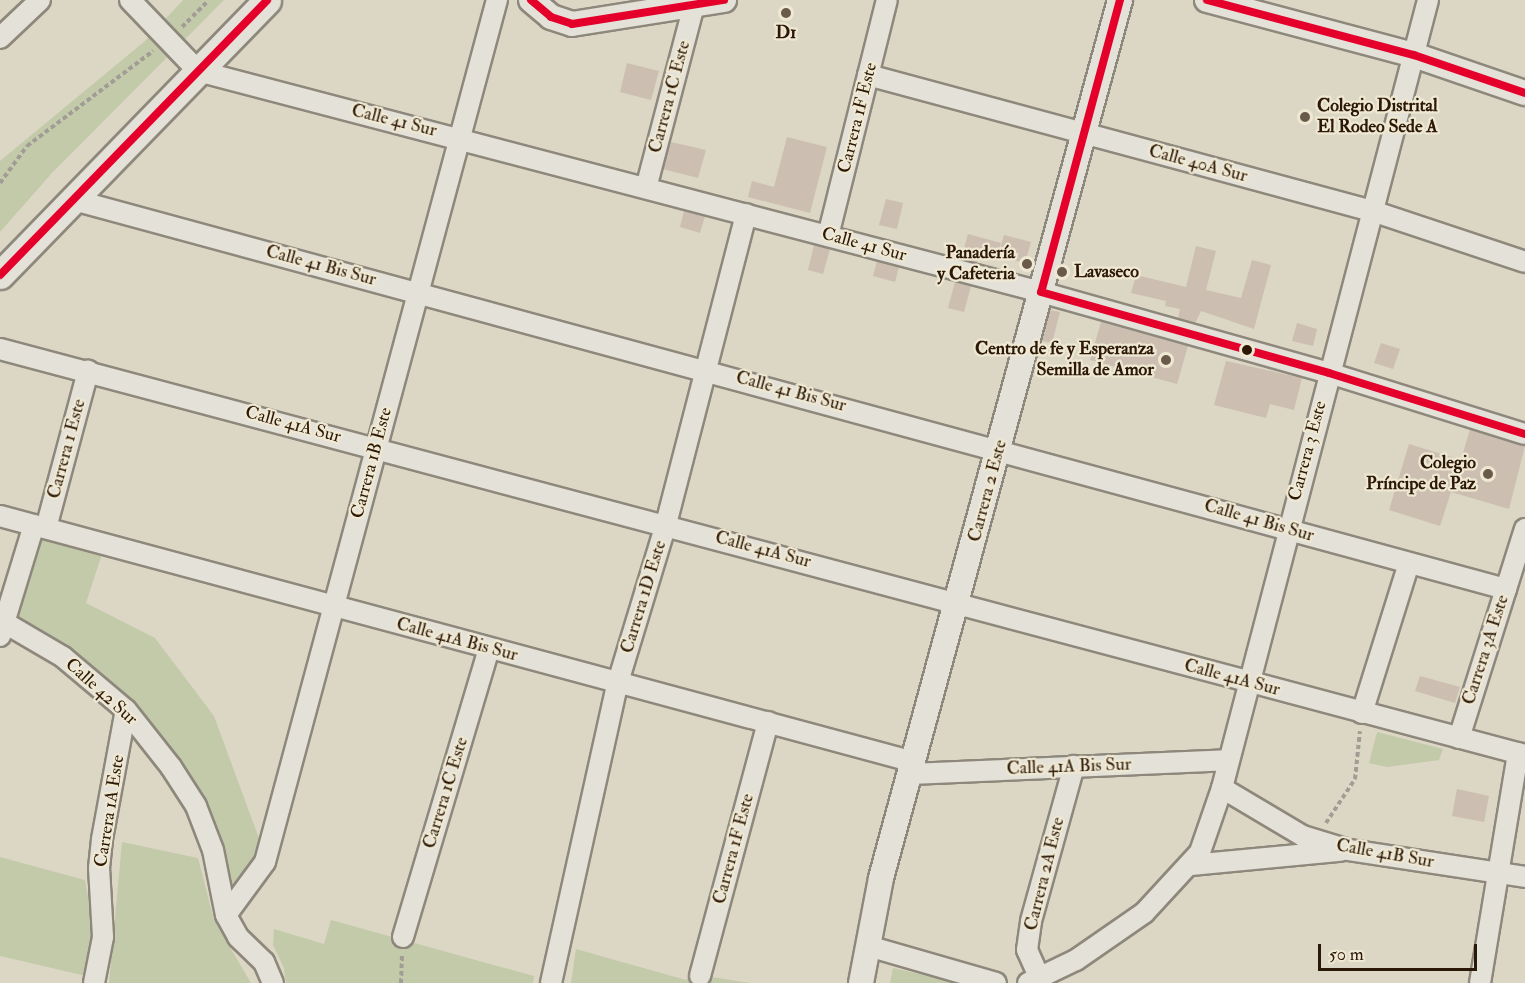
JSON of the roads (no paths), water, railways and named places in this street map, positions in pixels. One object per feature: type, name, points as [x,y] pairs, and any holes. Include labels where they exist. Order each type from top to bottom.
[{"type":"main road","points":[[0,275],[267,0]]},
{"type":"street","points":[[0,38],[40,0]]},
{"type":"street","points":[[130,0],[198,71]]},
{"type":"street","name":"Carrera 1B Este","points":[[225,915],[265,862],[497,0]]},
{"type":"street","points":[[531,0],[551,17],[572,24],[724,0]]},
{"type":"street","name":"Carrera 1F Este","points":[[828,236],[887,0]]},
{"type":"street","name":"Carrera 2 Este","points":[[861,983],[881,878],[958,604],[1120,0]]},
{"type":"street","points":[[1207,0],[1414,55],[1525,93]]},
{"type":"street","name":"Carrera 3 Este","points":[[1039,982],[1085,954],[1144,913],[1191,865],[1200,852],[1222,788],[1227,760],[1428,0]]},
{"type":"street","name":"Carrera 1C Este","points":[[646,188],[693,5]]},
{"type":"street","name":"Calle 41 Sur","points":[[198,71],[1041,292],[1329,373],[1525,434]]},
{"type":"street","name":"Calle 40A Sur","points":[[868,75],[1372,211],[1525,262]]},
{"type":"street","name":"Calle 41 Bis Sur","points":[[74,200],[1000,449],[1506,589]]},
{"type":"street","name":"Carrera 1D Este","points":[[551,983],[618,682],[666,524],[704,369],[746,214]]},
{"type":"street","name":"Calle 41A Sur","points":[[0,349],[666,524],[1521,754]]},
{"type":"street","name":"Carrera 1 Este","points":[[1,626],[40,526],[88,371]]},
{"type":"street","name":"Calle 41A Bis Sur","points":[[0,516],[768,722],[912,768],[1074,766],[1227,760]]},
{"type":"street","name":"Carrera 3A Este","points":[[1459,738],[1525,529]]},
{"type":"street","points":[[1362,712],[1409,563]]},
{"type":"street","name":"Calle 42 Sur","points":[[1,626],[63,657],[126,710],[196,806],[213,850],[225,915]]},
{"type":"street","name":"Carrera 1C Este","points":[[403,937],[489,649]]},
{"type":"street","name":"Carrera 1A Este","points":[[94,983],[103,937],[99,868],[102,839],[126,710]]},
{"type":"street","name":"Carrera 1F Este","points":[[700,976],[768,722]]},
{"type":"street","points":[[1480,983],[1495,872],[1521,754]]},
{"type":"street","name":"Carrera 2A Este","points":[[1039,982],[1027,950],[1031,921],[1074,766]]},
{"type":"street","name":"Calle 41B Sur","points":[[1222,788],[1315,840],[1349,850],[1525,877]]},
{"type":"street","points":[[1191,865],[1349,850]]},
{"type":"street","points":[[225,915],[238,937],[264,962],[273,983]]},
{"type":"street","points":[[868,946],[996,983]]},
{"type":"place","name":"D1","points":[[786,13]]},
{"type":"place","name":"Colegio Distrital El Rodeo Sede A","points":[[1305,117]]},
{"type":"place","name":"Panadería y Cafeteria","points":[[1027,264]]},
{"type":"place","name":"Lavaseco","points":[[1062,272]]},
{"type":"place","name":"Centro de fe y Esperanza Semilla de Amor","points":[[1166,360]]},
{"type":"place","name":"Colegio Príncipe de Paz","points":[[1488,474]]}]
